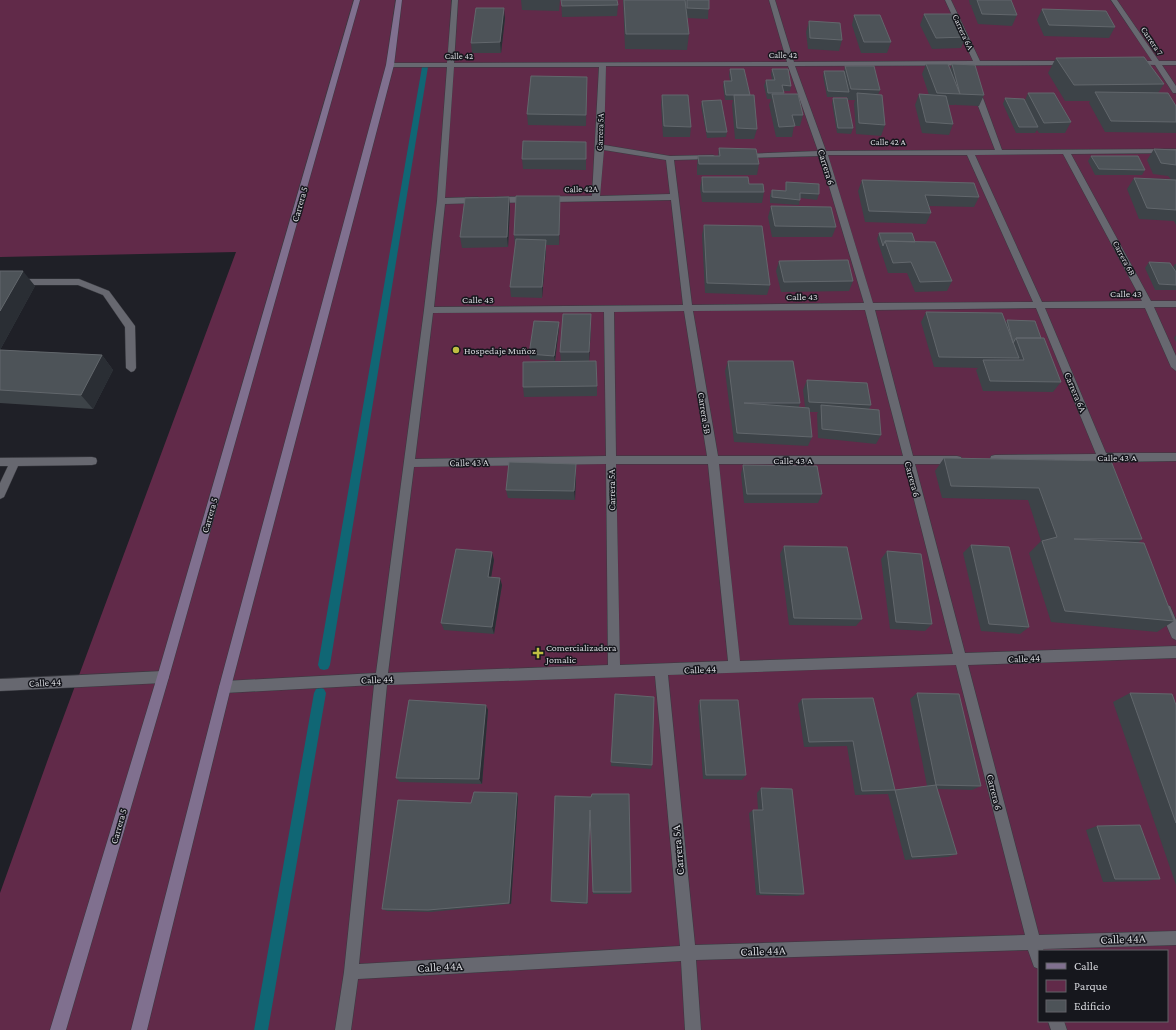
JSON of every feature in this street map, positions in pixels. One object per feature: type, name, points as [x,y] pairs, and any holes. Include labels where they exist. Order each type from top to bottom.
[{"type":"main road","name":"Carrera 5","points":[[58,1030],[163,677],[357,0]]},
{"type":"main road","points":[[139,1030],[225,687],[390,66],[399,0]]},
{"type":"street","points":[[343,1030],[351,972],[381,679],[410,463],[441,201],[455,0]]},
{"type":"street","name":"Carrera 6","points":[[772,0],[791,64],[823,153],[870,306],[908,461],[962,661],[1038,959]]},
{"type":"street","name":"Carrera 6A","points":[[948,0],[978,64]]},
{"type":"street","name":"Carrera 7","points":[[1114,0],[1176,91]]},
{"type":"street","name":"Calle 42","points":[[390,66],[1078,63]]},
{"type":"street","points":[[1125,63],[1176,63]]},
{"type":"street","name":"Carrera 5A","points":[[596,199],[600,147],[603,65]]},
{"type":"street","points":[[979,98],[999,151]]},
{"type":"street","points":[[600,147],[670,158],[724,156]]},
{"type":"street","name":"Calle 42 A","points":[[739,156],[823,153],[999,151],[1176,152]]},
{"type":"street","name":"Carrera 6A","points":[[970,152],[1040,305],[1109,472]]},
{"type":"street","name":"Carrera 6B","points":[[1066,152],[1148,304],[1176,367]]},
{"type":"street","name":"Carrera 5B","points":[[670,158],[688,308],[713,459],[735,668]]},
{"type":"street","name":"Calle 42A","points":[[441,201],[674,197]]},
{"type":"street","points":[[0,282],[79,282],[106,293],[130,326],[131,368]]},
{"type":"street","name":"Calle 43","points":[[429,310],[1176,304]]},
{"type":"street","name":"Carrera 5A","points":[[609,308],[614,672]]},
{"type":"street","name":"Calle 43 A","points":[[986,459],[1176,457]]},
{"type":"street","name":"Calle 43 A","points":[[410,463],[713,459],[908,461],[970,460]]},
{"type":"street","points":[[0,462],[92,461]]},
{"type":"street","points":[[0,494],[15,462]]},
{"type":"street","points":[[1161,597],[1176,634]]},
{"type":"street","name":"Calle 44","points":[[225,687],[381,679],[962,661],[1176,652]]},
{"type":"street","name":"Carrera 5A","points":[[661,671],[688,953],[693,1030]]},
{"type":"street","name":"Calle 44","points":[[0,685],[163,677]]},
{"type":"street","name":"Calle 44A","points":[[351,972],[688,953],[1176,938]]},
{"type":"green space","points":[[0,0],[1176,0],[1176,1030],[0,1030],[0,893],[52,748],[236,252],[0,257]]},
{"type":"building","points":[[561,0],[617,0],[618,5],[562,6]]},
{"type":"building","points":[[624,0],[685,0],[689,34],[626,34]]},
{"type":"building","points":[[687,0],[709,0],[709,9],[687,8]]},
{"type":"building","points":[[977,0],[1011,0],[1017,15],[982,14]]},
{"type":"building","points":[[476,8],[504,8],[500,42],[471,43]]},
{"type":"building","points":[[1042,9],[1106,11],[1115,27],[1049,25]]},
{"type":"building","points":[[924,14],[953,14],[966,37],[936,38]]},
{"type":"building","points":[[854,15],[880,15],[891,42],[864,42]]},
{"type":"building","points":[[809,21],[840,23],[842,40],[810,38]]},
{"type":"building","points":[[1144,57],[1164,84],[1074,85],[1056,58]]},
{"type":"building","points":[[926,64],[948,64],[960,94],[937,93]]},
{"type":"building","points":[[952,64],[975,65],[984,95],[960,94]]},
{"type":"building","points":[[845,66],[874,66],[880,90],[851,89]]},
{"type":"building","points":[[730,69],[744,69],[750,95],[726,95],[724,81],[732,81]]},
{"type":"building","points":[[772,69],[788,69],[791,86],[782,85],[784,93],[768,93],[766,80],[775,80]]},
{"type":"building","points":[[824,71],[844,71],[849,92],[828,91]]},
{"type":"building","points":[[531,76],[587,77],[586,115],[527,114]]},
{"type":"building","points":[[1095,92],[1168,93],[1176,106],[1176,122],[1111,121]]},
{"type":"building","points":[[857,93],[882,95],[885,125],[859,123]]},
{"type":"building","points":[[1028,93],[1054,93],[1071,122],[1044,123]]},
{"type":"building","points":[[772,94],[798,94],[803,115],[792,115],[795,126],[779,127]]},
{"type":"building","points":[[919,94],[946,96],[953,124],[926,122]]},
{"type":"building","points":[[662,95],[688,95],[691,127],[664,126]]},
{"type":"building","points":[[734,95],[754,95],[757,129],[737,128]]},
{"type":"building","points":[[833,98],[847,98],[853,128],[838,128]]},
{"type":"building","points":[[1005,98],[1024,99],[1038,127],[1019,127]]},
{"type":"building","points":[[721,100],[727,132],[707,132],[702,101]]},
{"type":"building","points":[[523,141],[586,142],[586,159],[522,159]]},
{"type":"building","points":[[719,148],[756,149],[759,164],[699,164],[698,156],[720,156]]},
{"type":"building","points":[[1154,149],[1176,150],[1176,165],[1161,163]]},
{"type":"building","points":[[1091,156],[1138,156],[1145,170],[1099,169]]},
{"type":"building","points":[[702,177],[748,177],[749,184],[763,184],[764,192],[703,192]]},
{"type":"building","points":[[1134,178],[1176,180],[1176,210],[1147,208]]},
{"type":"building","points":[[862,180],[974,183],[979,197],[925,195],[931,213],[869,211]]},
{"type":"building","points":[[786,182],[819,184],[819,194],[800,193],[800,200],[772,197],[772,190],[786,191]]},
{"type":"building","points":[[516,196],[560,196],[559,235],[514,235]]},
{"type":"building","points":[[509,197],[507,237],[460,237],[465,198]]},
{"type":"building","points":[[771,206],[831,207],[836,227],[775,226]]},
{"type":"building","points":[[704,225],[762,226],[770,285],[707,283]]},
{"type":"building","points":[[879,233],[912,233],[915,242],[885,241],[883,246]]},
{"type":"building","points":[[516,239],[546,240],[542,287],[510,287]]},
{"type":"building","points":[[885,241],[935,242],[952,281],[920,282],[911,262],[893,263]]},
{"type":"building","points":[[848,260],[853,281],[784,282],[779,261]]},
{"type":"building","points":[[1149,262],[1170,263],[1176,272],[1176,285],[1159,284]]},
{"type":"building","points":[[0,271],[23,271],[0,311]]},
{"type":"building","points":[[926,312],[1002,313],[1019,358],[939,357]]},
{"type":"building","points":[[563,314],[591,314],[589,352],[560,352]]},
{"type":"building","points":[[1007,320],[1035,321],[1041,338],[1016,338],[1013,343]]},
{"type":"building","points":[[534,321],[559,322],[554,356],[529,354]]},
{"type":"building","points":[[1016,338],[1044,338],[1061,382],[990,381],[983,360],[1024,360]]},
{"type":"building","points":[[0,350],[102,355],[81,395],[0,390]]},
{"type":"building","points":[[596,361],[597,386],[523,387],[523,362]]},
{"type":"building","points":[[728,361],[793,361],[800,403],[744,403],[809,408],[812,437],[737,433]]},
{"type":"building","points":[[807,380],[867,383],[871,405],[809,402]]},
{"type":"building","points":[[821,405],[879,410],[881,435],[822,429]]},
{"type":"building","points":[[944,458],[1111,461],[1142,539],[1074,539],[1144,543],[1174,621],[1065,611],[1042,541],[1057,537],[1039,488],[951,486]]},
{"type":"building","points":[[509,462],[576,464],[574,491],[506,490]]},
{"type":"building","points":[[743,465],[817,466],[822,494],[747,494]]},
{"type":"building","points":[[971,545],[1009,547],[1029,627],[989,624]]},
{"type":"building","points":[[784,546],[847,547],[862,619],[794,618]]},
{"type":"building","points":[[456,549],[492,552],[488,577],[500,578],[492,627],[441,623]]},
{"type":"building","points":[[887,551],[921,554],[932,624],[896,622]]},
{"type":"building","points":[[917,693],[959,694],[981,786],[936,785]]},
{"type":"building","points":[[1130,693],[1172,694],[1176,705],[1176,823]]},
{"type":"building","points":[[615,694],[654,697],[652,765],[611,762]]},
{"type":"building","points":[[873,698],[895,790],[862,791],[853,741],[809,742],[802,699]]},
{"type":"building","points":[[409,700],[486,705],[479,779],[396,778]]},
{"type":"building","points":[[700,700],[738,700],[746,775],[706,775]]},
{"type":"building","points":[[936,785],[957,854],[912,857],[895,790]]},
{"type":"building","points":[[761,788],[792,789],[804,894],[760,893],[753,810],[763,810]]},
{"type":"building","points":[[474,792],[517,793],[509,903],[428,910],[382,909],[398,800],[471,803]]},
{"type":"building","points":[[592,794],[629,794],[631,892],[593,892],[590,810],[587,903],[551,901],[555,796],[591,797]]},
{"type":"building","points":[[1140,825],[1160,879],[1115,879],[1097,826]]},
{"type":"waterway","points":[[324,665],[425,67]]},
{"type":"waterway","points":[[261,1030],[320,693]]},
{"type":"place","name":"Hospedaje Muñoz","points":[[456,350]]},
{"type":"place","name":"Comercializadora Jomalic","points":[[538,653]]}]
